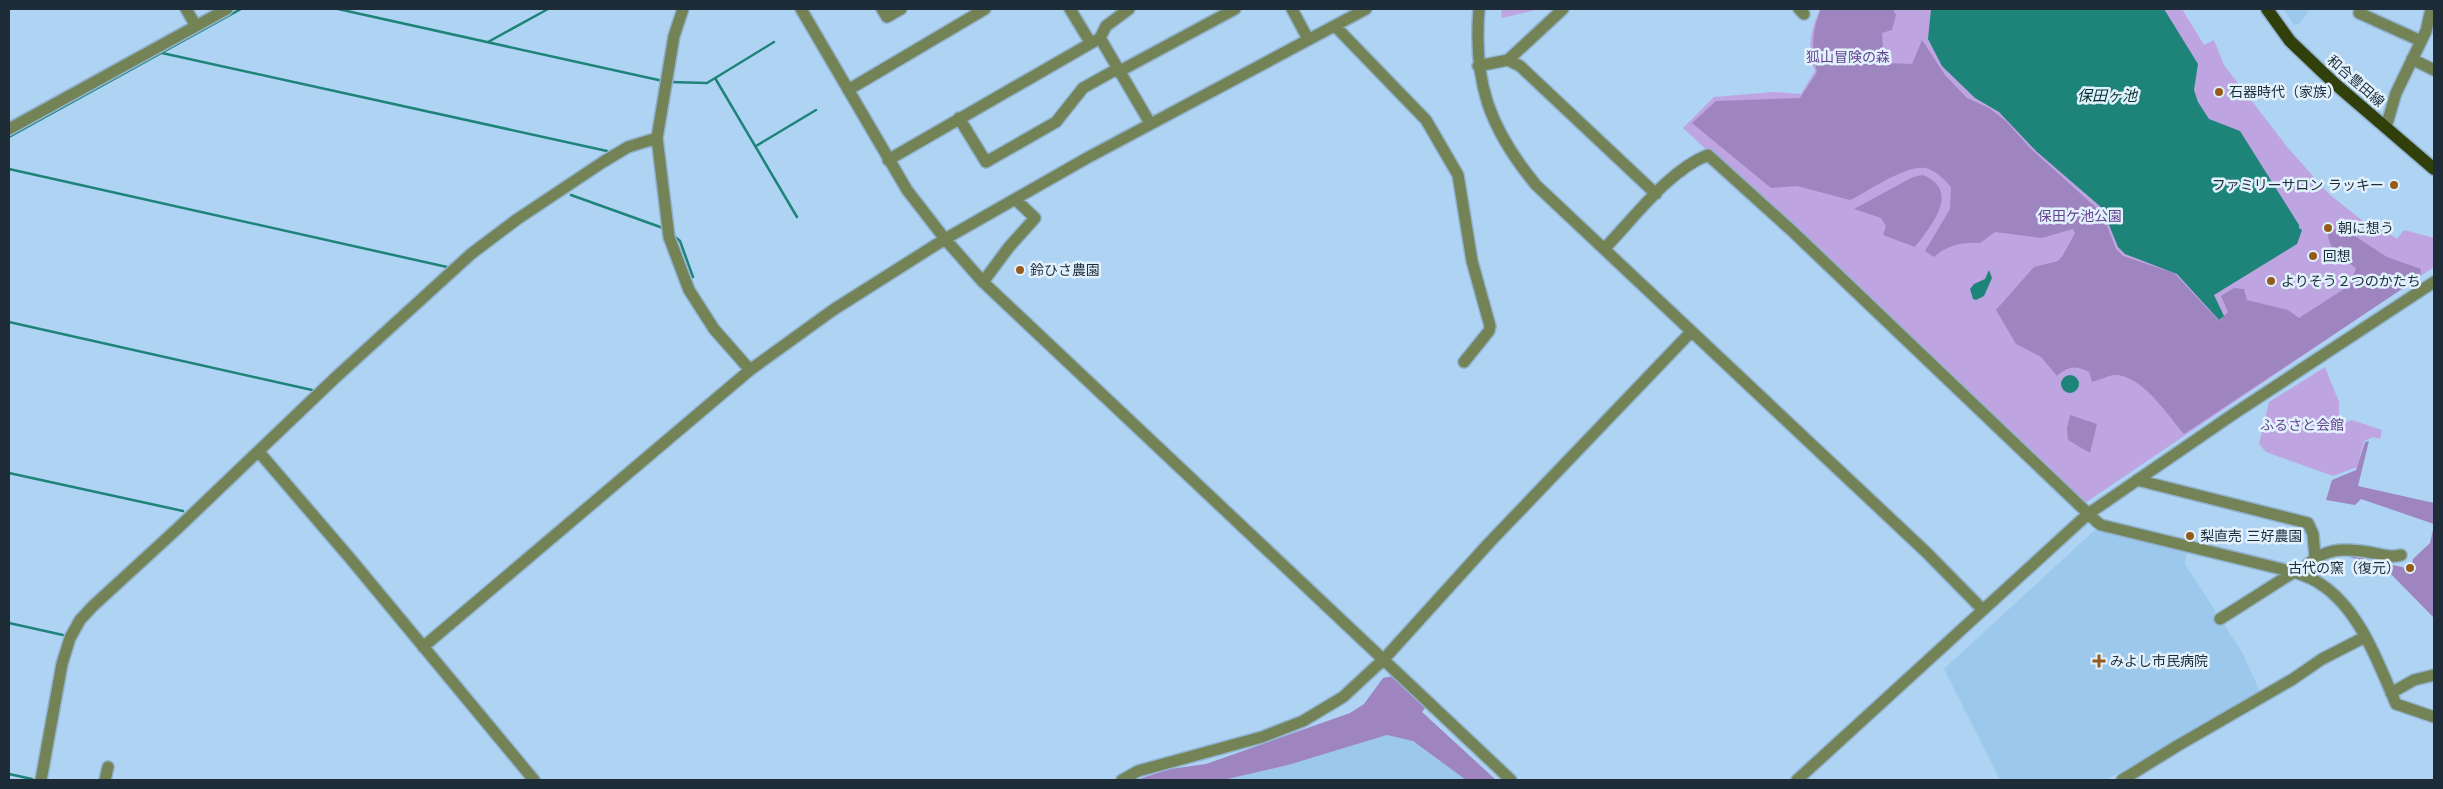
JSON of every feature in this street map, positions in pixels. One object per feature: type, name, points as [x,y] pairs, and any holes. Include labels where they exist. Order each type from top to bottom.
[{"type":"main road","name":"和合豊田線","points":[[2266,9],[2290,41],[2334,83],[2434,169]]},
{"type":"street","points":[[186,9],[196,26]]},
{"type":"street","points":[[9,129],[227,9]]},
{"type":"street","points":[[684,9],[674,36],[657,138],[669,238],[689,290],[714,329],[750,370]]},
{"type":"street","points":[[801,9],[907,190],[945,239],[983,282],[1511,780]]},
{"type":"street","points":[[882,9],[887,17],[901,9]]},
{"type":"street","points":[[848,90],[985,9]]},
{"type":"street","points":[[1070,9],[1118,71],[1150,124]]},
{"type":"street","points":[[888,160],[1095,40],[1106,26],[1130,9]]},
{"type":"street","points":[[959,118],[986,162],[1056,122],[1083,88],[1235,9]]},
{"type":"street","points":[[1292,9],[1308,39]]},
{"type":"street","points":[[423,647],[750,370],[833,310],[945,239],[1015,199],[1150,124],[1366,9]]},
{"type":"street","points":[[1479,9],[1478,66],[1494,121],[1520,166],[1555,204],[1605,248],[1691,332],[1927,553],[1983,610]]},
{"type":"street","points":[[1478,66],[1508,60],[1564,9]]},
{"type":"street","points":[[2362,9],[2359,14],[2421,41]]},
{"type":"street","points":[[2386,127],[2396,93],[2426,31],[2431,15]]},
{"type":"street","points":[[1335,26],[1426,120],[1458,175],[1472,261],[1490,326],[1489,331],[1464,362]]},
{"type":"street","points":[[2412,58],[2434,70]]},
{"type":"street","points":[[1508,60],[1520,66],[1656,194]]},
{"type":"street","points":[[40,780],[62,664],[70,638],[80,620],[434,286],[498,233],[628,147],[657,138]]},
{"type":"street","points":[[1605,248],[1656,194],[1693,161],[1708,155],[1791,230],[2088,514],[2102,525],[2297,573],[2318,582],[2342,602],[2365,637],[2396,704],[2434,716]]},
{"type":"street","points":[[983,282],[1009,247],[1035,218],[1015,199]]},
{"type":"street","points":[[1796,780],[2088,514],[2434,282]]},
{"type":"street","points":[[1122,780],[1138,770],[1262,737],[1304,721],[1343,697],[1384,659],[1489,543],[1691,332]]},
{"type":"street","points":[[259,452],[349,557],[534,780]]},
{"type":"street","points":[[2137,480],[2308,523],[2313,534],[2315,558]]},
{"type":"street","points":[[2220,619],[2297,573],[2309,561],[2323,553],[2340,550],[2363,551],[2394,558],[2401,556]]},
{"type":"street","points":[[2122,780],[2293,679],[2322,659],[2365,637]]},
{"type":"street","points":[[2391,693],[2414,680],[2434,675]]},
{"type":"street","points":[[105,780],[108,768]]},
{"type":"shaded area","points":[[2283,9],[2310,9],[2300,23],[2294,25]]},
{"type":"shaded area","name":"みよし市民病院","points":[[2097,528],[2187,551],[2185,564],[2243,654],[2261,694],[2106,780],[2000,780],[1944,669]]},
{"type":"shaded area","points":[[1387,735],[1413,741],[1466,780],[1223,780],[1288,765]]},
{"type":"green space","points":[[1501,9],[1539,9],[1502,18]]},
{"type":"green space","name":"保田ケ池公園","points":[[1820,9],[2182,9],[2204,45],[2214,40],[2224,65],[2288,148],[2329,194],[2368,225],[2371,221],[2397,239],[2404,230],[2434,238],[2434,267],[2085,503],[1683,128],[1714,97],[1774,92],[1801,94],[1815,71],[1810,47],[1814,24]]},
{"type":"green space","name":"狐山冒険の森","points":[[1821,9],[1893,9],[1896,15],[1892,30],[1882,33],[1884,63],[1912,64],[1922,40],[1945,75],[1967,98],[1989,108],[2006,121],[2029,147],[2102,213],[2116,249],[2123,256],[2174,273],[2219,321],[2228,312],[2221,296],[2234,288],[2244,289],[2247,300],[2288,310],[2299,318],[2350,285],[2356,268],[2333,249],[2328,238],[2328,232],[2341,227],[2387,257],[2421,269],[2420,277],[2184,434],[2154,397],[2134,381],[2114,375],[2092,382],[2089,372],[2080,368],[2069,368],[2057,376],[2041,357],[2016,344],[1996,310],[2034,267],[2058,261],[2075,233],[2073,229],[2042,238],[1995,232],[1980,243],[1956,245],[1934,257],[1925,251],[1950,209],[1951,187],[1929,169],[1911,169],[1850,200],[1797,186],[1771,188],[1692,123],[1716,101],[1800,98],[1817,72],[1813,40]]},
{"type":"green space","points":[[1923,175],[1934,182],[1940,190],[1942,199],[1935,218],[1915,247],[1883,235],[1886,226],[1881,218],[1854,209],[1913,177]]},
{"type":"green space","name":"ふるさと会館","points":[[2325,367],[2339,402],[2339,425],[2352,420],[2382,430],[2380,439],[2373,437],[2364,441],[2357,467],[2333,476],[2266,452],[2259,444],[2269,402]]},
{"type":"green space","points":[[2070,415],[2097,424],[2090,453],[2068,440],[2067,428]]},
{"type":"green space","points":[[2369,441],[2358,486],[2434,503],[2434,524],[2361,499],[2355,505],[2326,500],[2332,480],[2356,470],[2365,442]]},
{"type":"green space","points":[[2434,525],[2434,618],[2389,572],[2342,554],[2411,569],[2413,559],[2430,543]]},
{"type":"green space","points":[[1393,676],[1425,708],[1422,712],[1496,780],[1466,780],[1413,741],[1387,735],[1288,765],[1223,780],[1136,780],[1170,769],[1206,764],[1350,713],[1364,704],[1383,678]]},
{"type":"water","name":"保田ヶ池","points":[[1931,9],[2164,9],[2198,64],[2194,90],[2198,102],[2209,119],[2240,131],[2302,230],[2297,244],[2214,295],[2224,316],[2219,320],[2177,274],[2125,254],[2118,247],[2102,208],[2036,151],[1999,112],[1975,98],[1942,66],[1928,39]]},
{"type":"water","points":[[1989,270],[1992,278],[1984,296],[1976,300],[1973,299],[1970,289],[1974,284],[1985,279]]},
{"type":"water","points":[[2070,375],[2076,378],[2079,384],[2076,390],[2070,393],[2064,390],[2061,384],[2064,378]]},
{"type":"waterway","points":[[9,137],[241,9]]},
{"type":"waterway","points":[[338,9],[663,81]]},
{"type":"waterway","points":[[488,42],[548,9]]},
{"type":"waterway","points":[[669,82],[707,83],[774,42]]},
{"type":"waterway","points":[[162,53],[607,151]]},
{"type":"waterway","points":[[715,78],[797,217]]},
{"type":"waterway","points":[[756,146],[816,110]]},
{"type":"waterway","points":[[9,169],[447,267]]},
{"type":"waterway","points":[[571,195],[663,228]]},
{"type":"waterway","points":[[674,236],[680,241],[693,277]]},
{"type":"waterway","points":[[9,322],[312,390]]},
{"type":"waterway","points":[[9,473],[183,511]]},
{"type":"waterway","points":[[9,623],[63,635]]},
{"type":"waterway","points":[[9,774],[32,779]]},
{"type":"place","name":"石器時代（家族）","points":[[2219,92]]},
{"type":"place","name":"ファミリーサロン ラッキー","points":[[2394,185]]},
{"type":"place","name":"朝に想う","points":[[2328,228]]},
{"type":"place","name":"回想","points":[[2313,256]]},
{"type":"place","name":"鈴ひさ農園","points":[[1020,270]]},
{"type":"place","name":"よりそう２つのかたち","points":[[2271,281]]},
{"type":"place","name":"梨直売 三好農園","points":[[2190,536]]},
{"type":"place","name":"古代の窯（復元）","points":[[2410,568]]},
{"type":"place","name":"みよし市民病院","points":[[2099,661]]}]
